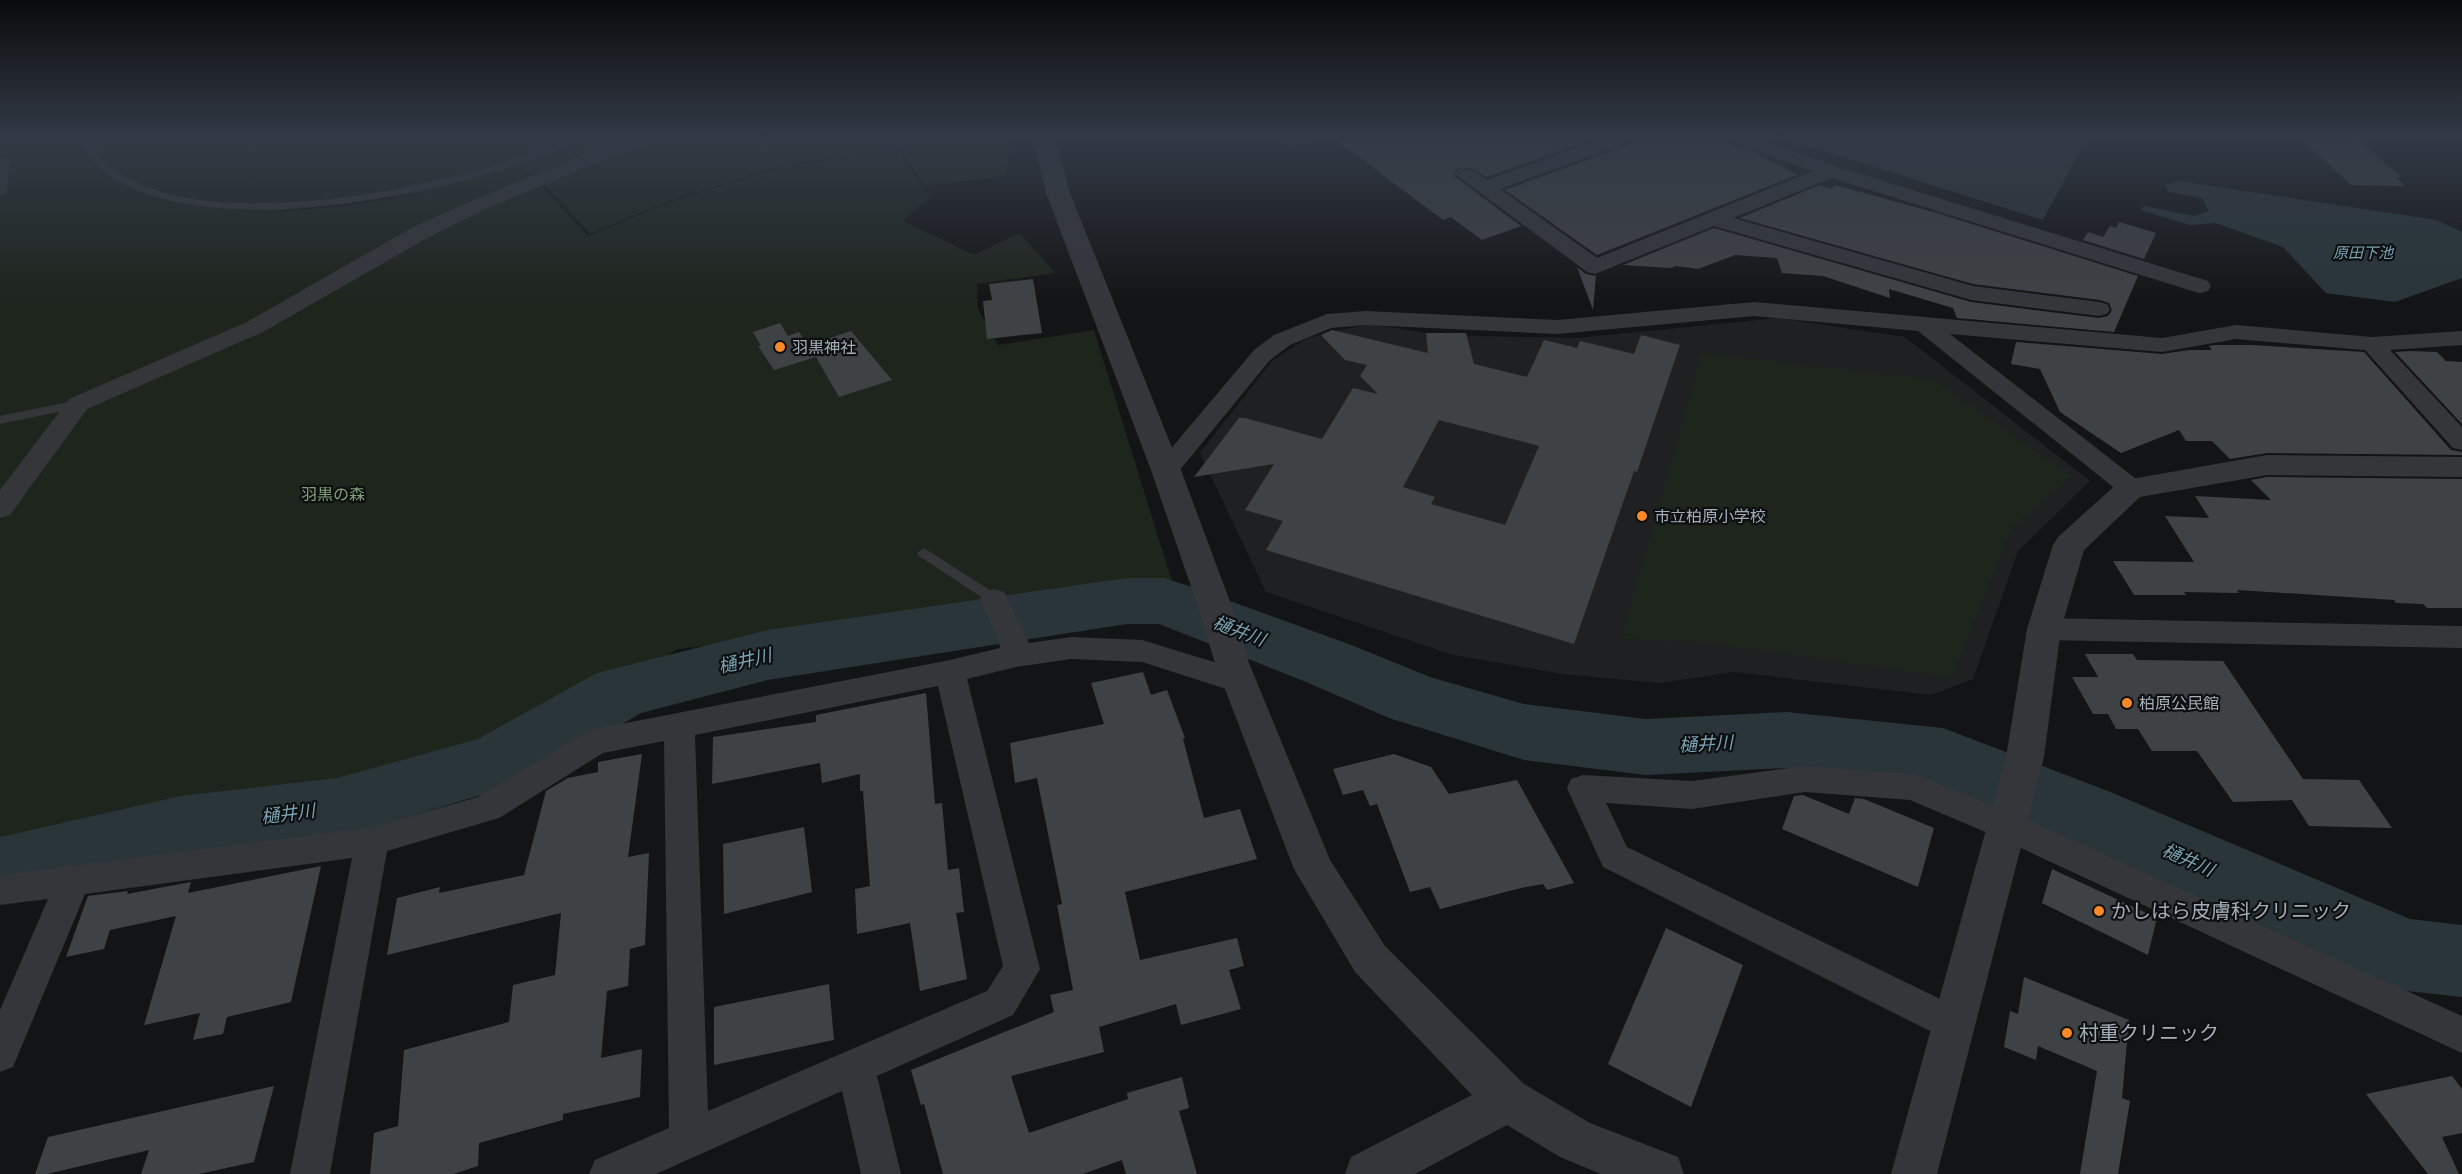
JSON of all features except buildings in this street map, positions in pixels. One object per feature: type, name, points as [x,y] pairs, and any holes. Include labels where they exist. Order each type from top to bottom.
[{"type":"street","points":[[0,509],[78,404],[255,327],[421,232],[510,192]]},
{"type":"street","points":[[1058,192],[1166,470],[1237,673],[1314,869],[1370,959],[1508,1100],[1576,1141],[1661,1174]]},
{"type":"street","points":[[1489,192],[1595,267],[1780,192]]},
{"type":"street","points":[[1898,192],[2200,286]]},
{"type":"street","points":[[1713,219],[1971,293],[2099,309]]},
{"type":"street","points":[[1166,470],[1262,355],[1282,340],[1327,321],[1407,318],[1557,327],[1754,309],[2162,345],[2236,332],[2372,344],[2462,338]]},
{"type":"street","points":[[1924,325],[2132,488]]},
{"type":"street","points":[[2372,344],[2462,442]]},
{"type":"street","points":[[1914,1174],[2025,757],[2044,628],[2069,545],[2132,488],[2267,465],[2462,467]]},
{"type":"street","points":[[994,599],[1015,649]]},
{"type":"street","points":[[2044,628],[2462,637]]},
{"type":"street","points":[[0,890],[372,841],[487,808],[595,742],[950,672],[1015,649],[1071,648],[1142,651],[1237,673]]},
{"type":"street","points":[[609,1174],[1000,1003],[1022,969],[950,672]]},
{"type":"street","points":[[679,724],[689,1139]]},
{"type":"street","points":[[1954,1025],[1615,857],[1583,788],[1692,795],[1805,779],[1913,788],[2009,819],[2462,1035]]},
{"type":"street","points":[[310,1174],[372,841]]},
{"type":"street","points":[[0,1054],[73,881]]},
{"type":"street","points":[[855,1066],[881,1174]]},
{"type":"street","points":[[1368,1174],[1508,1100]]},
{"type":"lane","points":[[0,204],[1,192]]},
{"type":"lane","points":[[148,192],[177,200],[270,206],[321,204],[395,192]]},
{"type":"lane","points":[[0,420],[78,404]]},
{"type":"lane","points":[[924,552],[994,599]]},
{"type":"shaded area","name":"市立柏原小学校","points":[[1778,318],[1905,337],[2090,481],[2018,551],[1973,679],[1931,695],[1734,672],[1660,683],[1563,674],[1453,655],[1266,592],[1200,453],[1273,360],[1306,339],[1335,331],[1371,324],[1437,335],[1577,338]]},
{"type":"green space","name":"羽黒の森","points":[[0,192],[429,192],[260,214],[350,205],[430,192],[547,192],[588,236],[670,202],[703,192],[925,192],[934,194],[903,221],[974,255],[1020,233],[1055,273],[977,284],[978,309],[998,345],[1094,330],[1175,591],[1123,584],[881,627],[678,649],[559,715],[372,784],[212,798],[0,849]]},
{"type":"green space","name":"羽黒の森","points":[[551,192],[698,192],[669,201],[590,234]]},
{"type":"green space","points":[[1702,353],[1935,380],[2071,476],[2012,528],[1952,678],[1712,643],[1621,639]]},
{"type":"water","points":[[1954,192],[2058,192],[2043,220]]},
{"type":"water","name":"原田下池","points":[[2168,192],[2250,192],[2436,220],[2462,232],[2462,278],[2395,302],[2326,293],[2283,247],[2216,223],[2190,225],[2140,210],[2144,206],[2194,216],[2209,211],[2202,198]]},
{"type":"waterway","name":"樋井川","points":[[0,870],[181,827],[337,808],[497,763],[621,692],[768,655],[1127,601],[1164,601],[1330,664],[1413,699],[1524,732],[1646,747],[1787,740],[1943,757],[2082,813],[2406,955],[2462,961]]},
{"type":"place","name":"羽黒神社","points":[[780,347]]},
{"type":"place","name":"市立柏原小学校","points":[[1642,516]]},
{"type":"place","name":"柏原公民館","points":[[2127,703]]},
{"type":"place","name":"かしはら皮膚科クリニック","points":[[2099,911]]},
{"type":"place","name":"村重クリニック","points":[[2067,1033]]}]
